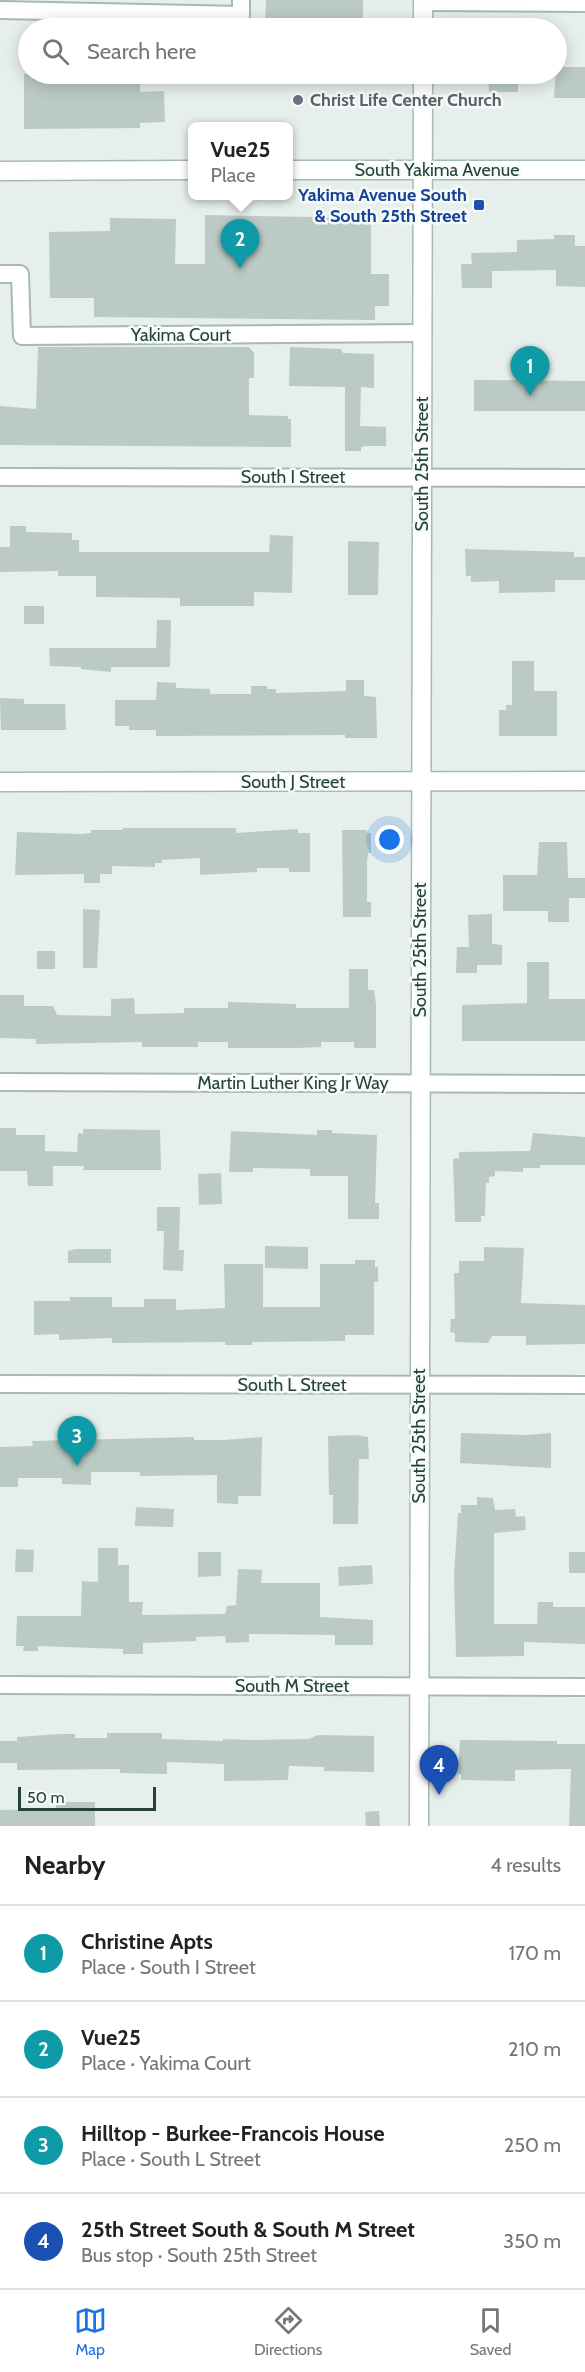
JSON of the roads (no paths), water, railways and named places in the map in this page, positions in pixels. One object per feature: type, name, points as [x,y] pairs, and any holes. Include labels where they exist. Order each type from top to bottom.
[{"type":"street","points":[[0,10],[241,15],[241,0]]},
{"type":"street","points":[[423,18],[423,1],[585,3]]},
{"type":"street","name":"South 25th Street","points":[[418,1826],[423,84]]},
{"type":"street","points":[[0,171],[188,170]]},
{"type":"street","name":"South Yakima Avenue","points":[[293,170],[585,170]]},
{"type":"street","name":"Yakima Court","points":[[0,274],[20,274],[22,336],[423,333]]},
{"type":"street","name":"South I Street","points":[[0,477],[585,478]]},
{"type":"street","name":"South J Street","points":[[0,782],[585,781]]},
{"type":"street","name":"Martin Luther King Jr Way","points":[[0,1082],[585,1084]]},
{"type":"street","name":"South L Street","points":[[0,1384],[585,1385]]},
{"type":"street","name":"South M Street","points":[[0,1685],[585,1688]]},
{"type":"place","name":"Christ Life Center Church","points":[[298,100]]},
{"type":"place","name":"Yakima Avenue South & South 25th Street","points":[[479,205]]},
{"type":"place","name":"Vue25","points":[[240,269]]},
{"type":"place","name":"Christine Apts","points":[[530,396]]},
{"type":"place","name":"Hilltop - Burkee-Francois House","points":[[77,1466]]},
{"type":"place","name":"25th Street South & South M Street","points":[[439,1795]]}]
